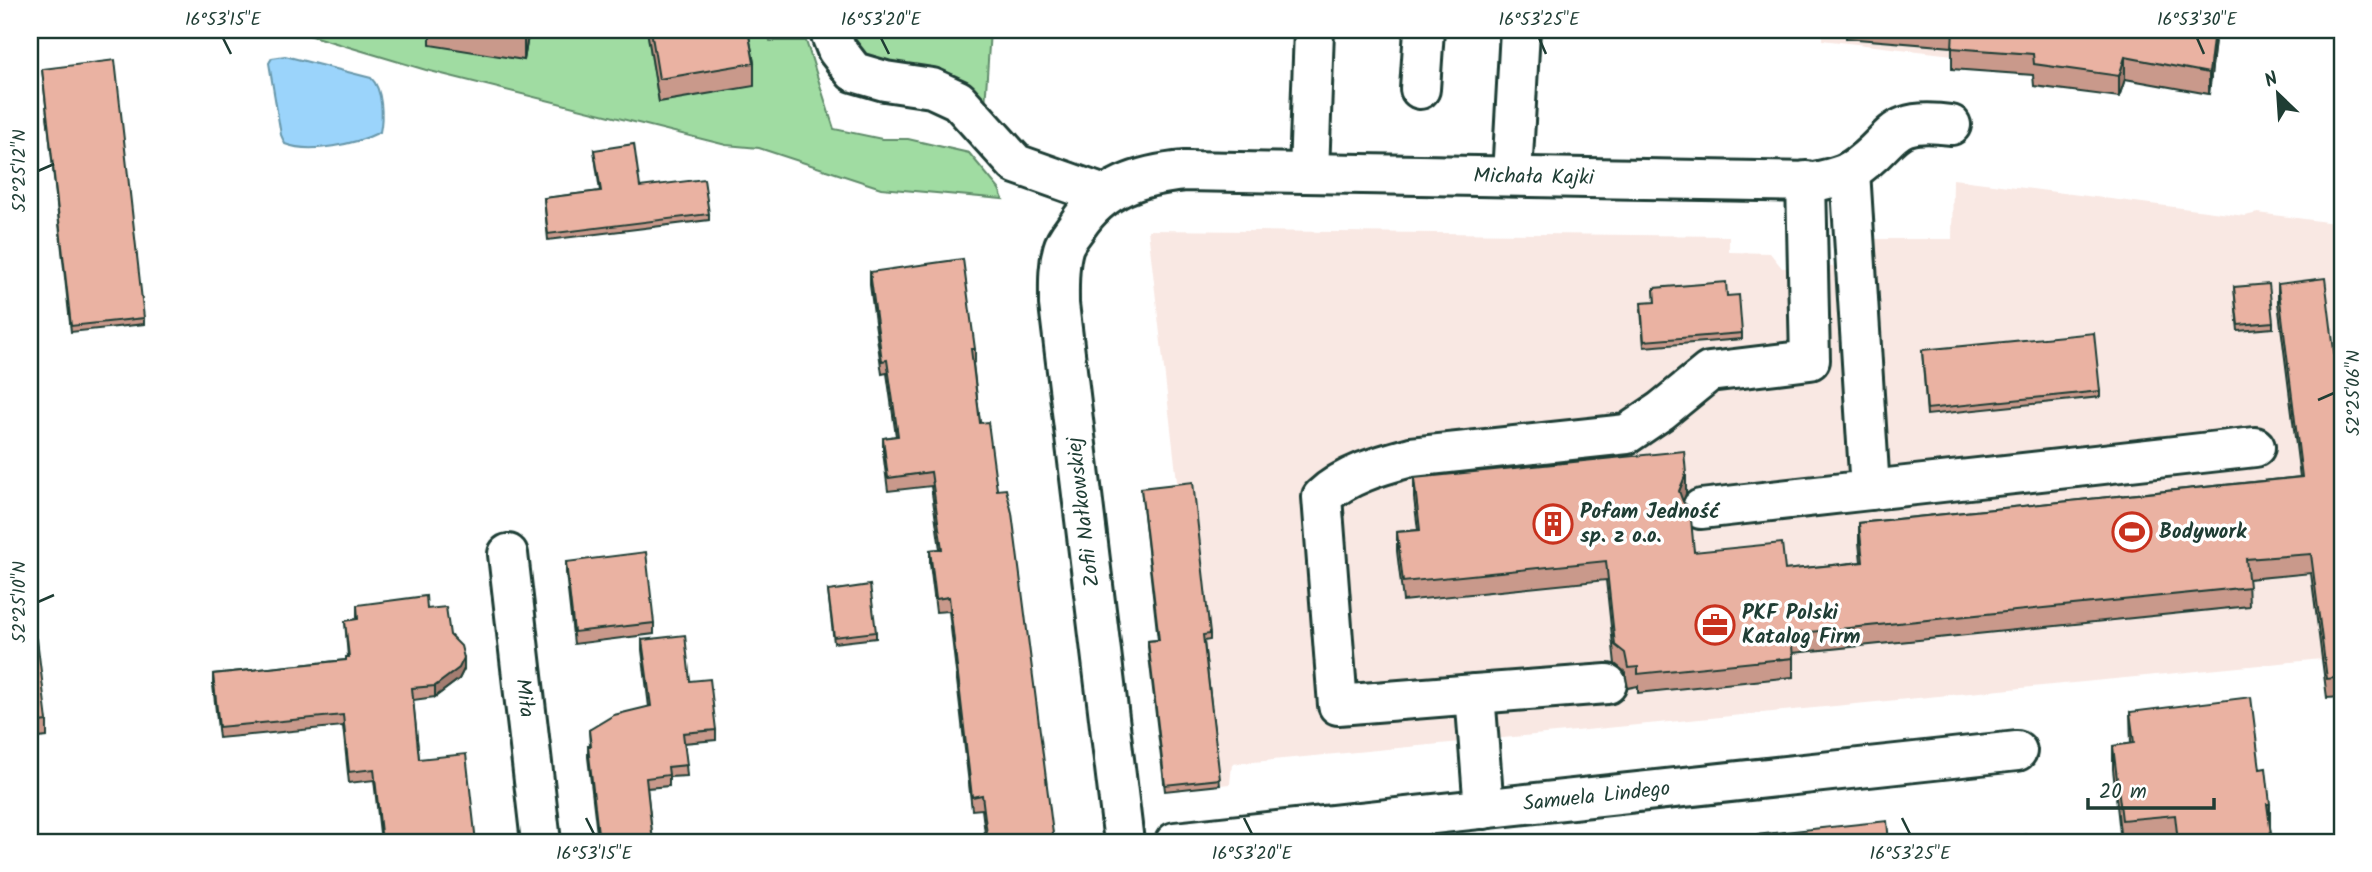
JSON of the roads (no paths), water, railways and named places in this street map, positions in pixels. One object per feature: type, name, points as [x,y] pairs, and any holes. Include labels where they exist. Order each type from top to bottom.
[{"type":"street","points":[[829,30],[837,50],[854,72],[885,81],[932,88],[958,100],[1016,164],[1104,195]]},
{"type":"street","points":[[1309,173],[1314,30]]},
{"type":"street","points":[[1420,89],[1424,30]]},
{"type":"street","points":[[1512,176],[1520,30]]},
{"type":"street","points":[[1870,490],[1850,171],[1882,141],[1909,123],[1951,125]]},
{"type":"street","name":"Michała Kajki","points":[[1104,195],[1128,182],[1154,174],[1185,171],[1806,181],[1850,171]]},
{"type":"street","points":[[1607,684],[1338,705],[1322,498],[1332,487],[1380,466],[1411,457],[1627,434],[1677,399],[1709,372],[1811,360],[1806,181]]},
{"type":"street","name":"Zofii Nałkowskiej","points":[[1104,195],[1080,220],[1063,247],[1059,304],[1124,842]]},
{"type":"street","points":[[1702,509],[2255,447]]},
{"type":"street","name":"Miła","points":[[508,554],[541,842]]},
{"type":"street","points":[[1475,694],[1484,808]]},
{"type":"street","name":"Samuela Lindego","points":[[1175,842],[2017,751]]},
{"type":"water","points":[[285,56],[371,78],[380,96],[380,132],[359,140],[320,148],[285,144],[281,135],[269,63],[272,58]]},
{"type":"place","name":"Pofam Jedność sp. z o.o.","points":[[1553,524]]},
{"type":"place","name":"Bodywork","points":[[2132,532]]},
{"type":"place","name":"PKF Polski Katalog Firm","points":[[1715,625]]}]
